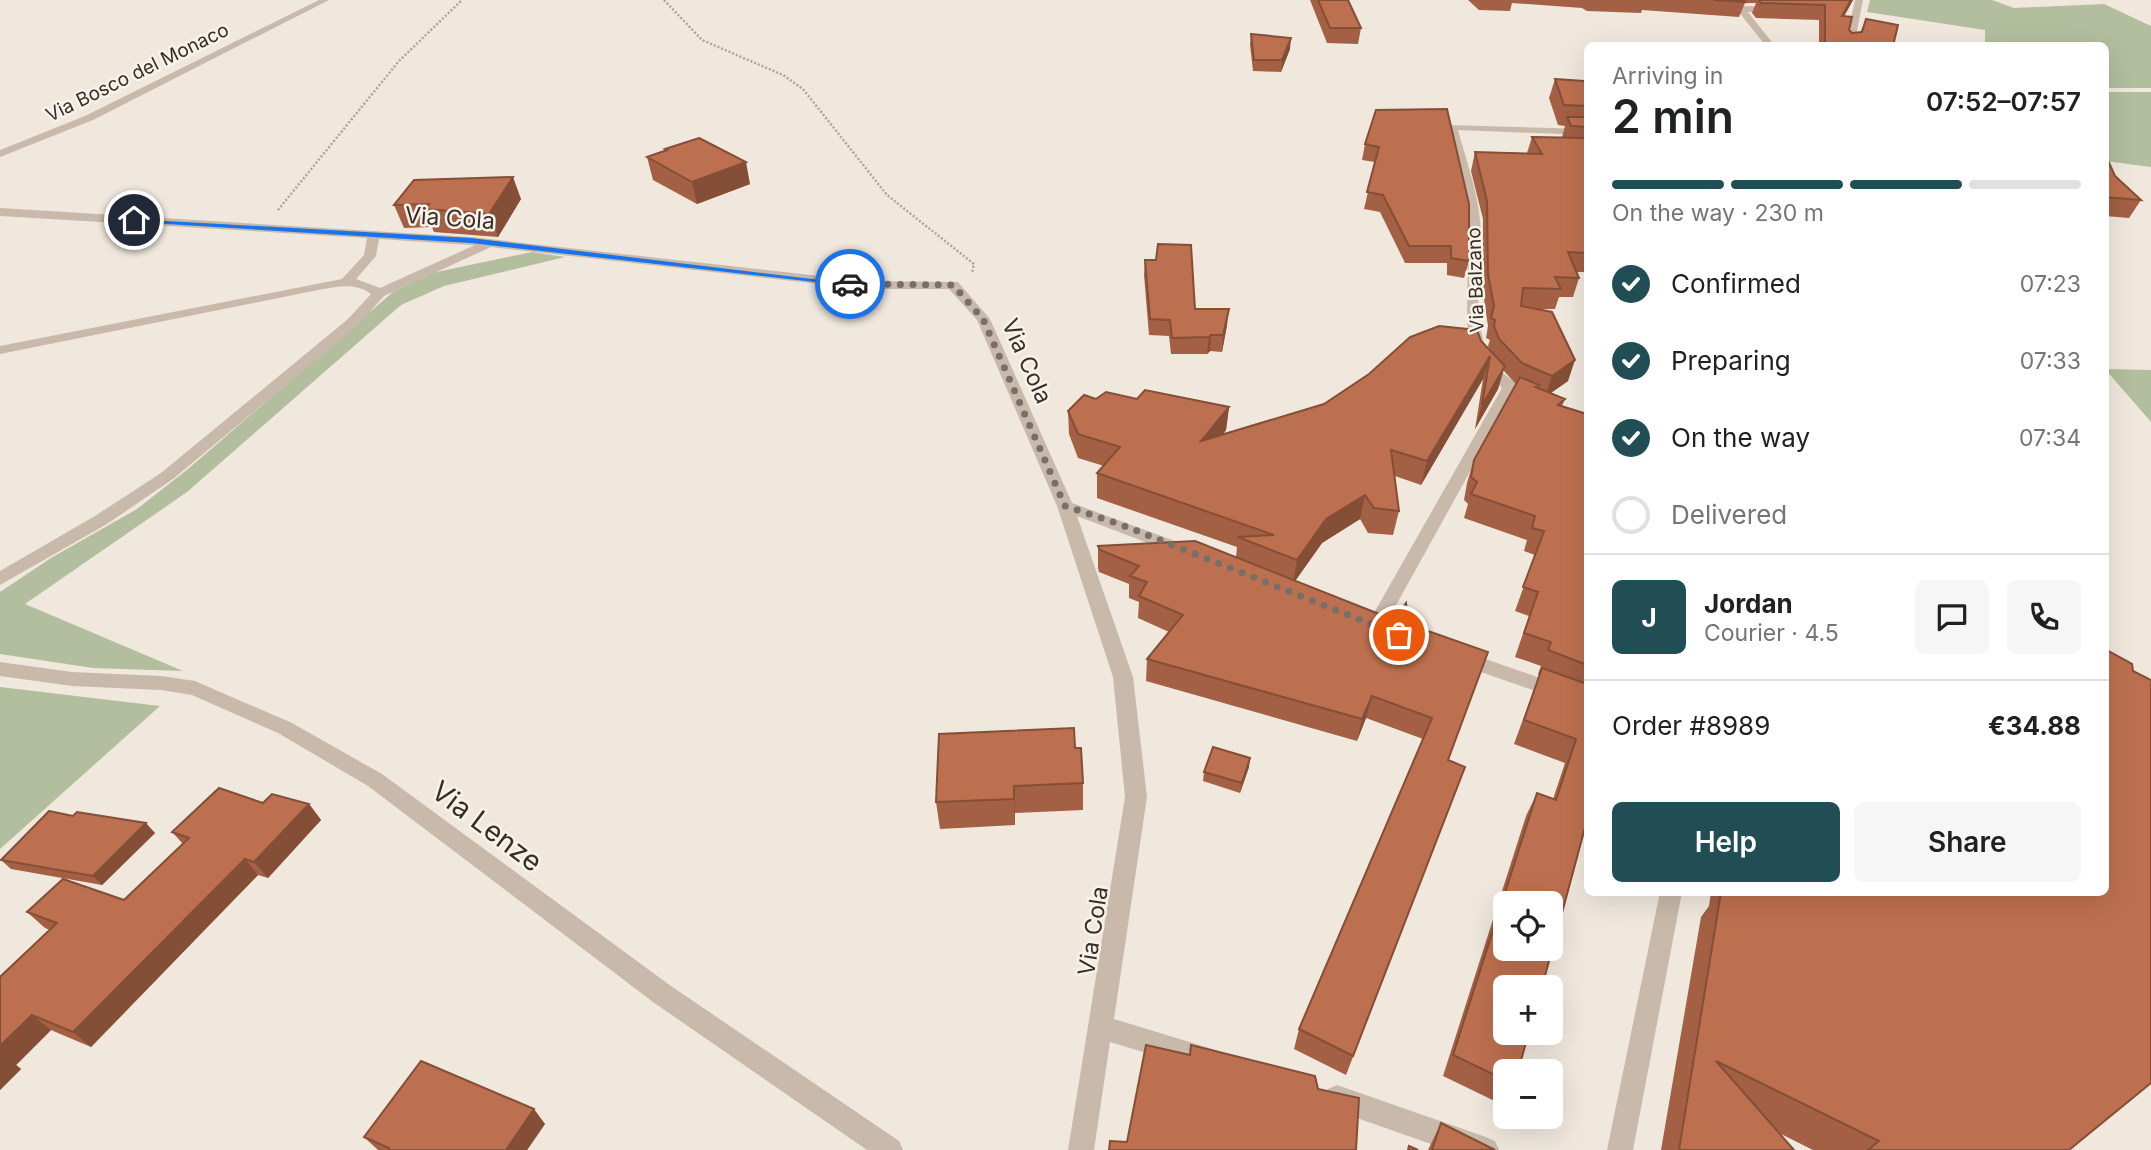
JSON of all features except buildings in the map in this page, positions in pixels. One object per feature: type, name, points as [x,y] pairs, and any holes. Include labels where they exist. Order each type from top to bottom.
[{"type":"street","name":"Via Bosco del Monaco","points":[[0,154],[89,118],[325,0]]},
{"type":"street","points":[[1850,42],[1859,0]]},
{"type":"street","points":[[1685,1],[1705,1],[1741,9],[1787,7]]},
{"type":"street","points":[[1741,9],[1768,42]]},
{"type":"street","name":"Via Balzano","points":[[1543,404],[1509,389],[1484,362],[1474,331],[1474,220],[1452,127],[1584,132]]},
{"type":"street","name":"Via Cola","points":[[0,212],[490,243],[864,285],[953,285],[983,319],[1065,506],[1123,677],[1136,797],[1081,1150]]},
{"type":"street","points":[[346,282],[370,256],[374,235]]},
{"type":"street","points":[[0,579],[101,520],[167,476],[353,322],[379,293],[490,243]]},
{"type":"street","points":[[0,350],[218,304],[346,282],[369,284],[379,293]]},
{"type":"street","points":[[1375,626],[1509,389]]},
{"type":"street","points":[[1065,506],[1210,561]]},
{"type":"street","points":[[0,561],[20,566]]},
{"type":"street","points":[[1450,653],[1584,701]]},
{"type":"street","name":"Via Lenze","points":[[0,669],[72,680],[161,683],[195,688],[285,728],[375,780],[662,994],[890,1150]]},
{"type":"street","points":[[1620,1150],[1670,896]]},
{"type":"street","points":[[1101,1027],[1230,1066]]},
{"type":"street","points":[[1320,1093],[1486,1150]]},
{"type":"path","points":[[271,219],[399,61],[462,0]]},
{"type":"path","points":[[664,0],[702,40],[783,75],[803,89],[887,195],[974,264],[972,273],[953,285]]},
{"type":"green space","points":[[1870,0],[1992,0],[2014,8],[2104,4],[2151,26],[2151,88],[2109,88],[2109,42],[1985,42],[1985,30],[1867,12]]},
{"type":"green space","points":[[2109,92],[2151,92],[2151,167],[2109,162]]},
{"type":"green space","points":[[532,252],[565,257],[444,286],[401,305],[187,492],[25,604],[183,671],[93,668],[0,654],[0,592],[51,558],[137,509],[188,469],[393,292],[432,273]]},
{"type":"green space","points":[[2109,369],[2151,370],[2151,422],[2109,374]]},
{"type":"green space","points":[[0,687],[160,706],[0,849]]},
{"type":"way so far","points":[[850,284],[953,285],[983,319],[1065,506],[1122,525],[1399,635]]},
{"type":"route","points":[[134,220],[471,241],[850,284]]}]
